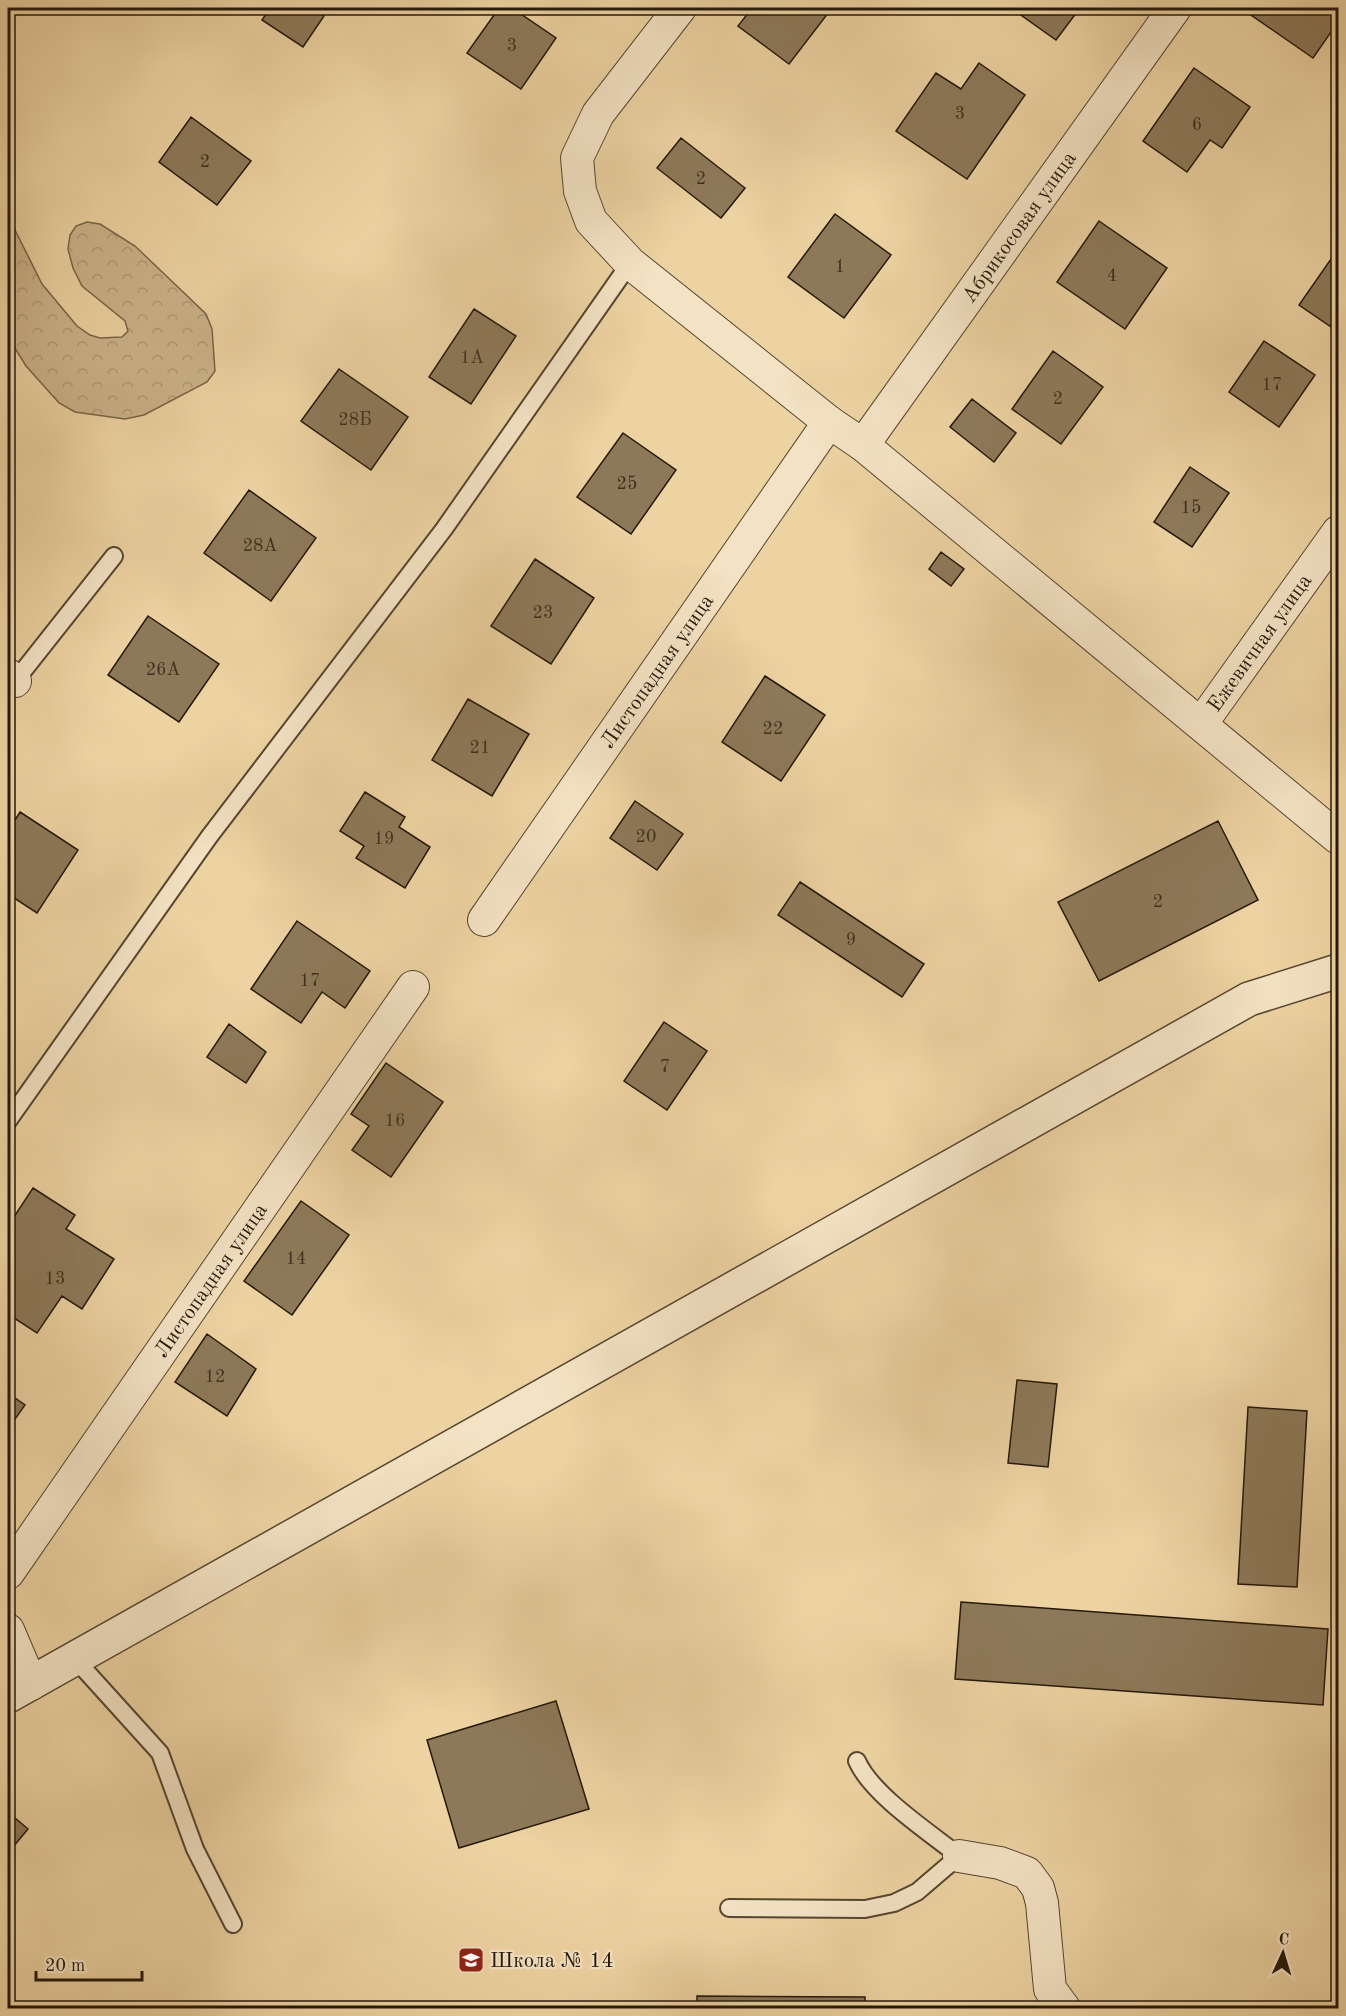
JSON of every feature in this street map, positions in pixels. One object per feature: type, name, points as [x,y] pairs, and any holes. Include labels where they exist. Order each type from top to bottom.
[{"type":"street","points":[[680,8],[598,114],[577,158],[580,191],[591,221],[630,263],[829,422],[863,445],[1338,838]]},
{"type":"street","name":"Абрикосовая улица","points":[[863,445],[1175,8]]},
{"type":"street","name":"Листопадная улица","points":[[484,920],[829,422]]},
{"type":"street","name":"Ежевичная улица","points":[[1201,724],[1338,532]]},
{"type":"street","points":[[8,1630],[19,1690],[1248,999],[1338,972]]},
{"type":"street","name":"Листопадная улица","points":[[8,1573],[413,987]]},
{"type":"street","points":[[959,1856],[999,1863],[1027,1873],[1038,1888],[1042,1903],[1050,1989],[1064,2008]]},
{"type":"lane","points":[[8,1121],[209,837],[444,529],[630,263]]},
{"type":"lane","points":[[10,682],[114,556]]},
{"type":"lane","points":[[75,1659],[160,1753],[195,1849],[233,1924]]},
{"type":"lane","points":[[729,1908],[865,1909],[894,1903],[917,1892],[959,1856],[875,1788],[862,1773],[856,1761]]},
{"type":"green space","points":[[8,216],[42,284],[77,326],[90,335],[100,338],[122,337],[128,331],[125,321],[82,286],[73,268],[68,249],[70,235],[76,226],[87,222],[100,224],[135,246],[206,314],[212,329],[215,371],[207,382],[144,415],[125,419],[75,412],[59,403],[26,366],[8,337]]},
{"type":"building","points":[[270,8],[311,8],[324,16],[303,47],[262,20]]},
{"type":"building","points":[[499,8],[512,8],[556,38],[521,89],[467,53]]},
{"type":"building","points":[[752,8],[832,8],[789,64],[738,26]]},
{"type":"building","points":[[1011,8],[1080,8],[1056,40]]},
{"type":"building","points":[[1256,8],[1338,8],[1338,22],[1313,58],[1251,15]]},
{"type":"building","points":[[979,63],[1025,95],[967,179],[896,131],[936,73],[961,89]]},
{"type":"building","points":[[1194,68],[1250,107],[1222,148],[1210,140],[1187,172],[1143,141]]},
{"type":"building","points":[[191,117],[251,161],[217,205],[159,162]]},
{"type":"building","points":[[681,138],[745,188],[721,218],[657,168]]},
{"type":"building","points":[[835,214],[891,255],[844,318],[788,277]]},
{"type":"building","points":[[1099,221],[1167,268],[1125,329],[1057,282]]},
{"type":"building","points":[[1338,249],[1338,323],[1334,329],[1299,305]]},
{"type":"building","points":[[474,309],[516,336],[471,404],[429,377]]},
{"type":"building","points":[[1264,341],[1315,375],[1279,427],[1229,392]]},
{"type":"building","points":[[1053,351],[1103,387],[1061,444],[1012,409]]},
{"type":"building","points":[[339,369],[408,417],[371,470],[301,421]]},
{"type":"building","points":[[972,399],[1016,433],[994,462],[950,427]]},
{"type":"building","points":[[623,433],[676,470],[631,534],[577,497]]},
{"type":"building","points":[[1190,467],[1229,493],[1192,547],[1154,522]]},
{"type":"building","points":[[249,490],[316,538],[271,601],[204,553]]},
{"type":"building","points":[[941,552],[964,569],[951,586],[929,569]]},
{"type":"building","points":[[535,559],[594,598],[551,664],[491,626]]},
{"type":"building","points":[[148,616],[219,664],[179,722],[108,675]]},
{"type":"building","points":[[765,676],[825,715],[781,781],[722,742]]},
{"type":"building","points":[[468,699],[529,734],[492,796],[432,760]]},
{"type":"building","points":[[365,792],[405,817],[399,827],[430,847],[405,888],[356,858],[364,846],[340,831]]},
{"type":"building","points":[[635,801],[683,834],[657,870],[610,838]]},
{"type":"building","points":[[20,812],[78,850],[37,913],[8,894],[8,831]]},
{"type":"building","points":[[1218,821],[1258,900],[1099,981],[1058,902]]},
{"type":"building","points":[[800,882],[924,964],[902,997],[778,915]]},
{"type":"building","points":[[297,921],[370,971],[345,1008],[322,992],[301,1023],[251,989]]},
{"type":"building","points":[[664,1022],[707,1051],[667,1110],[624,1081]]},
{"type":"building","points":[[229,1024],[266,1052],[246,1083],[207,1057]]},
{"type":"building","points":[[386,1063],[443,1102],[391,1177],[352,1150],[369,1126],[351,1114]]},
{"type":"building","points":[[33,1188],[75,1215],[66,1229],[114,1259],[82,1309],[62,1296],[37,1333],[8,1314],[8,1226]]},
{"type":"building","points":[[301,1201],[349,1235],[292,1315],[244,1281]]},
{"type":"building","points":[[207,1334],[256,1369],[227,1416],[175,1382]]},
{"type":"building","points":[[1017,1380],[1057,1384],[1048,1467],[1008,1463]]},
{"type":"building","points":[[8,1393],[25,1405],[8,1429]]},
{"type":"building","points":[[1248,1407],[1307,1411],[1297,1587],[1238,1584]]},
{"type":"building","points":[[961,1602],[1328,1629],[1323,1705],[955,1679]]},
{"type":"building","points":[[556,1701],[589,1809],[459,1848],[427,1740]]},
{"type":"building","points":[[8,1812],[28,1829],[8,1853]]},
{"type":"building","points":[[697,1996],[865,1997],[865,2008],[697,2008]]},
{"type":"place","name":"Школа № 14","points":[[471,1960]]}]
